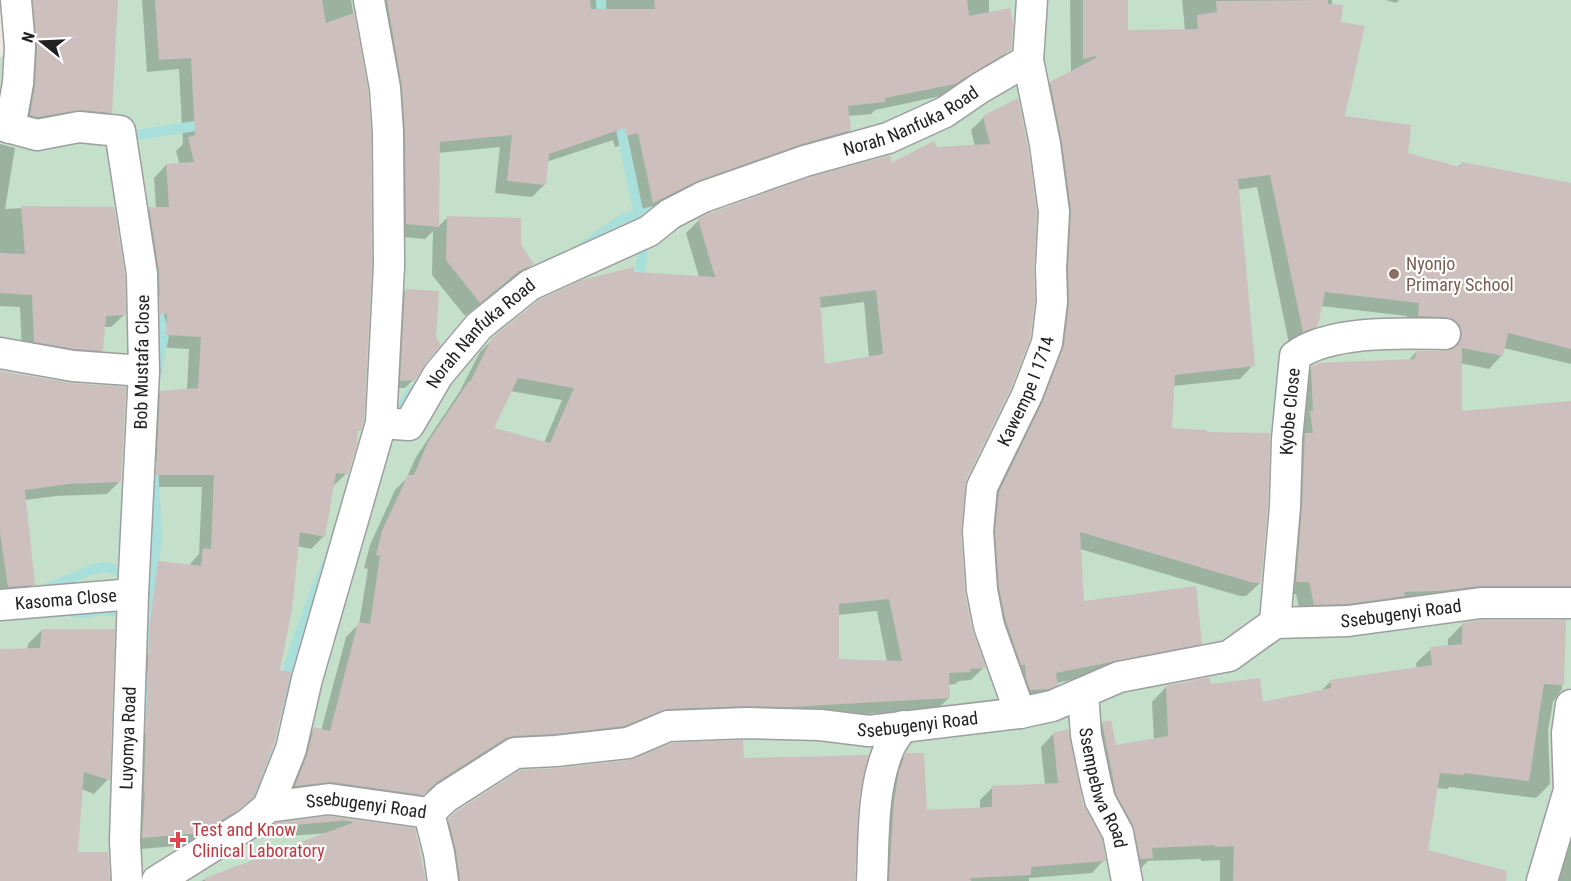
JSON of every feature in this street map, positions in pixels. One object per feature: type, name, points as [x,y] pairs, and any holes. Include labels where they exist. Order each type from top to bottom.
[{"type":"street","points":[[5,126],[18,83],[16,0]]},
{"type":"street","points":[[157,881],[248,824],[268,807],[291,749],[308,679],[381,423],[389,266],[388,132],[385,88],[369,0]]},
{"type":"street","points":[[1028,60],[1032,0]]},
{"type":"street","name":"Norah Nanfuka Road","points":[[381,423],[409,425],[438,375],[479,326],[530,285],[649,231],[670,214],[703,197],[805,161],[888,138],[945,112],[1028,60]]},
{"type":"street","name":"Kawempe I 1714","points":[[1020,713],[989,626],[982,590],[978,531],[982,487],[1027,395],[1047,343],[1052,302],[1054,212],[1045,144],[1028,60]]},
{"type":"street","name":"Bob Mustafa Close","points":[[5,126],[37,135],[79,128],[120,131],[142,274],[144,370],[133,594]]},
{"type":"street","name":"Kyobe Close","points":[[1275,623],[1286,507],[1287,439],[1295,356],[1306,348],[1355,336],[1408,333],[1445,334]]},
{"type":"street","points":[[0,352],[73,366],[144,370]]},
{"type":"street","name":"Kasoma Close","points":[[0,605],[133,594]]},
{"type":"street","name":"Luyomya Road","points":[[127,881],[125,841],[133,594]]},
{"type":"street","name":"Ssebugenyi Road","points":[[268,807],[329,799],[429,813],[446,797],[515,753],[628,743],[668,726],[747,723],[820,724],[869,731],[1020,713],[1052,706],[1119,677],[1229,656],[1275,623],[1348,621],[1481,603],[1571,603]]},
{"type":"street","name":"Ssempebwa Road","points":[[1083,693],[1086,735],[1095,779],[1100,800],[1118,832],[1127,881]]},
{"type":"street","points":[[1542,881],[1569,790],[1567,733],[1571,705]]},
{"type":"street","points":[[872,881],[876,805],[880,779],[888,749],[903,726]]},
{"type":"street","points":[[429,813],[443,881]]},
{"type":"green space","points":[[53,0],[1571,0],[1571,881],[0,881],[0,58]]},
{"type":"building","points":[[33,0],[118,0],[112,113],[80,110],[38,117],[30,115],[35,86],[37,48]]},
{"type":"building","points":[[155,0],[322,0],[326,23],[354,13],[368,90],[371,133],[372,266],[364,420],[361,430],[358,429],[357,444],[348,474],[336,473],[325,537],[300,532],[292,609],[280,670],[291,672],[274,744],[254,797],[201,833],[142,838],[149,630],[158,561],[201,566],[203,548],[211,549],[214,475],[156,475],[160,391],[198,388],[201,337],[166,335],[167,314],[160,314],[159,271],[149,207],[169,207],[166,164],[194,162],[188,137],[195,135],[191,58],[159,60]]},
{"type":"building","points":[[387,0],[590,0],[591,9],[655,9],[654,0],[967,0],[969,16],[1010,8],[1013,24],[1011,50],[955,84],[885,98],[885,102],[848,106],[851,130],[799,145],[697,181],[653,203],[638,133],[627,136],[625,128],[549,154],[546,185],[507,181],[512,135],[440,142],[439,227],[406,224],[402,87]]},
{"type":"building","points":[[1083,0],[1128,0],[1128,30],[1198,29],[1197,15],[1217,12],[1216,1],[1328,0],[1328,4],[1343,5],[1341,22],[1365,26],[1345,116],[1411,125],[1408,153],[1460,167],[1462,162],[1571,183],[1571,349],[1508,333],[1503,356],[1462,348],[1462,411],[1571,401],[1571,586],[1479,586],[1404,592],[1405,596],[1347,604],[1314,605],[1309,582],[1296,582],[1305,433],[1313,433],[1310,411],[1313,411],[1311,367],[1319,363],[1415,359],[1416,351],[1453,349],[1459,343],[1462,334],[1460,325],[1453,319],[1418,316],[1419,303],[1325,292],[1318,326],[1303,332],[1270,175],[1238,179],[1255,366],[1175,375],[1172,428],[1207,430],[1207,432],[1270,433],[1268,506],[1261,583],[1254,583],[1080,532],[1084,601],[1196,586],[1202,644],[1056,673],[1058,685],[1049,689],[1030,690],[1025,665],[1021,665],[1006,621],[999,588],[995,531],[999,492],[1042,403],[1064,345],[1069,304],[1071,210],[1062,142],[1050,82],[1096,58],[1096,56],[1083,59]]},
{"type":"building","points":[[1018,98],[1028,147],[1037,213],[1035,301],[1030,339],[1011,388],[966,480],[961,530],[965,593],[972,629],[986,668],[970,669],[970,672],[949,673],[950,698],[789,707],[667,709],[624,726],[514,736],[506,738],[437,782],[423,795],[331,782],[295,786],[307,755],[314,727],[330,731],[358,622],[370,624],[380,556],[376,555],[382,531],[408,475],[414,475],[428,442],[470,382],[492,338],[539,300],[582,280],[634,267],[634,272],[715,277],[698,219],[810,177],[888,156],[891,156],[891,163],[934,141],[937,147],[990,144],[983,116]],"holes":[[[876,290],[883,354],[825,364],[820,297]],[[518,378],[574,388],[550,443],[494,428]],[[889,599],[902,661],[839,659],[839,604]]]},
{"type":"building","points":[[21,206],[114,207],[125,275],[126,315],[106,316],[103,351],[34,342],[32,295],[0,293],[0,253],[25,254]]},
{"type":"building","points":[[447,216],[521,218],[521,245],[534,264],[519,271],[480,303],[446,260]]},
{"type":"building","points":[[405,289],[439,291],[436,338],[441,345],[415,380],[400,381]]},
{"type":"building","points":[[0,371],[70,383],[126,387],[121,482],[69,484],[25,490],[35,585],[8,587],[0,533]]},
{"type":"building","points":[[1482,620],[1566,620],[1564,685],[1544,684],[1529,781],[1464,773],[1464,775],[1440,773],[1428,850],[1507,871],[1506,881],[1233,881],[1234,846],[1152,848],[1153,858],[1140,859],[1133,825],[1116,794],[1102,722],[1111,720],[1116,745],[1168,736],[1166,686],[1205,678],[1210,678],[1211,684],[1260,678],[1263,702],[1331,688],[1330,680],[1432,665],[1430,647],[1462,644],[1462,623]]},
{"type":"building","points":[[42,629],[115,629],[110,780],[84,772],[78,852],[108,852],[110,881],[0,881],[0,649],[40,648]]},
{"type":"building","points":[[1068,729],[1083,804],[1102,839],[1106,861],[1031,867],[1031,875],[970,878],[971,881],[889,881],[894,801],[899,771],[906,753],[924,753],[927,810],[992,807],[992,786],[1058,783],[1053,733]]},
{"type":"building","points":[[743,740],[744,758],[869,755],[859,797],[855,881],[460,881],[456,850],[448,819],[520,770],[630,760],[672,743]]},
{"type":"building","points":[[329,816],[415,828],[426,881],[205,881],[205,878],[352,823],[351,820],[271,827],[275,823]]},
{"type":"waterway","points":[[601,0],[602,24]]},
{"type":"waterway","points":[[618,115],[640,220]]},
{"type":"waterway","points":[[123,133],[131,136],[208,124]]},
{"type":"waterway","points":[[583,247],[624,218],[662,209]]},
{"type":"waterway","points":[[639,285],[644,238]]},
{"type":"waterway","points":[[155,299],[164,335],[156,377]]},
{"type":"waterway","points":[[394,419],[413,390]]},
{"type":"waterway","points":[[149,650],[149,613],[157,538],[153,465]]},
{"type":"waterway","points":[[286,709],[289,665],[316,588],[327,564]]},
{"type":"waterway","points":[[45,589],[91,570],[107,567],[132,575]]},
{"type":"waterway","points":[[75,613],[89,613],[98,610],[131,612]]},
{"type":"waterway","points":[[142,730],[149,677]]},
{"type":"waterway","points":[[241,816],[275,753]]},
{"type":"place","name":"Nyonjo Primary School","points":[[1394,274]]},
{"type":"place","name":"Test and Know Clinical Laboratory","points":[[178,840]]}]
